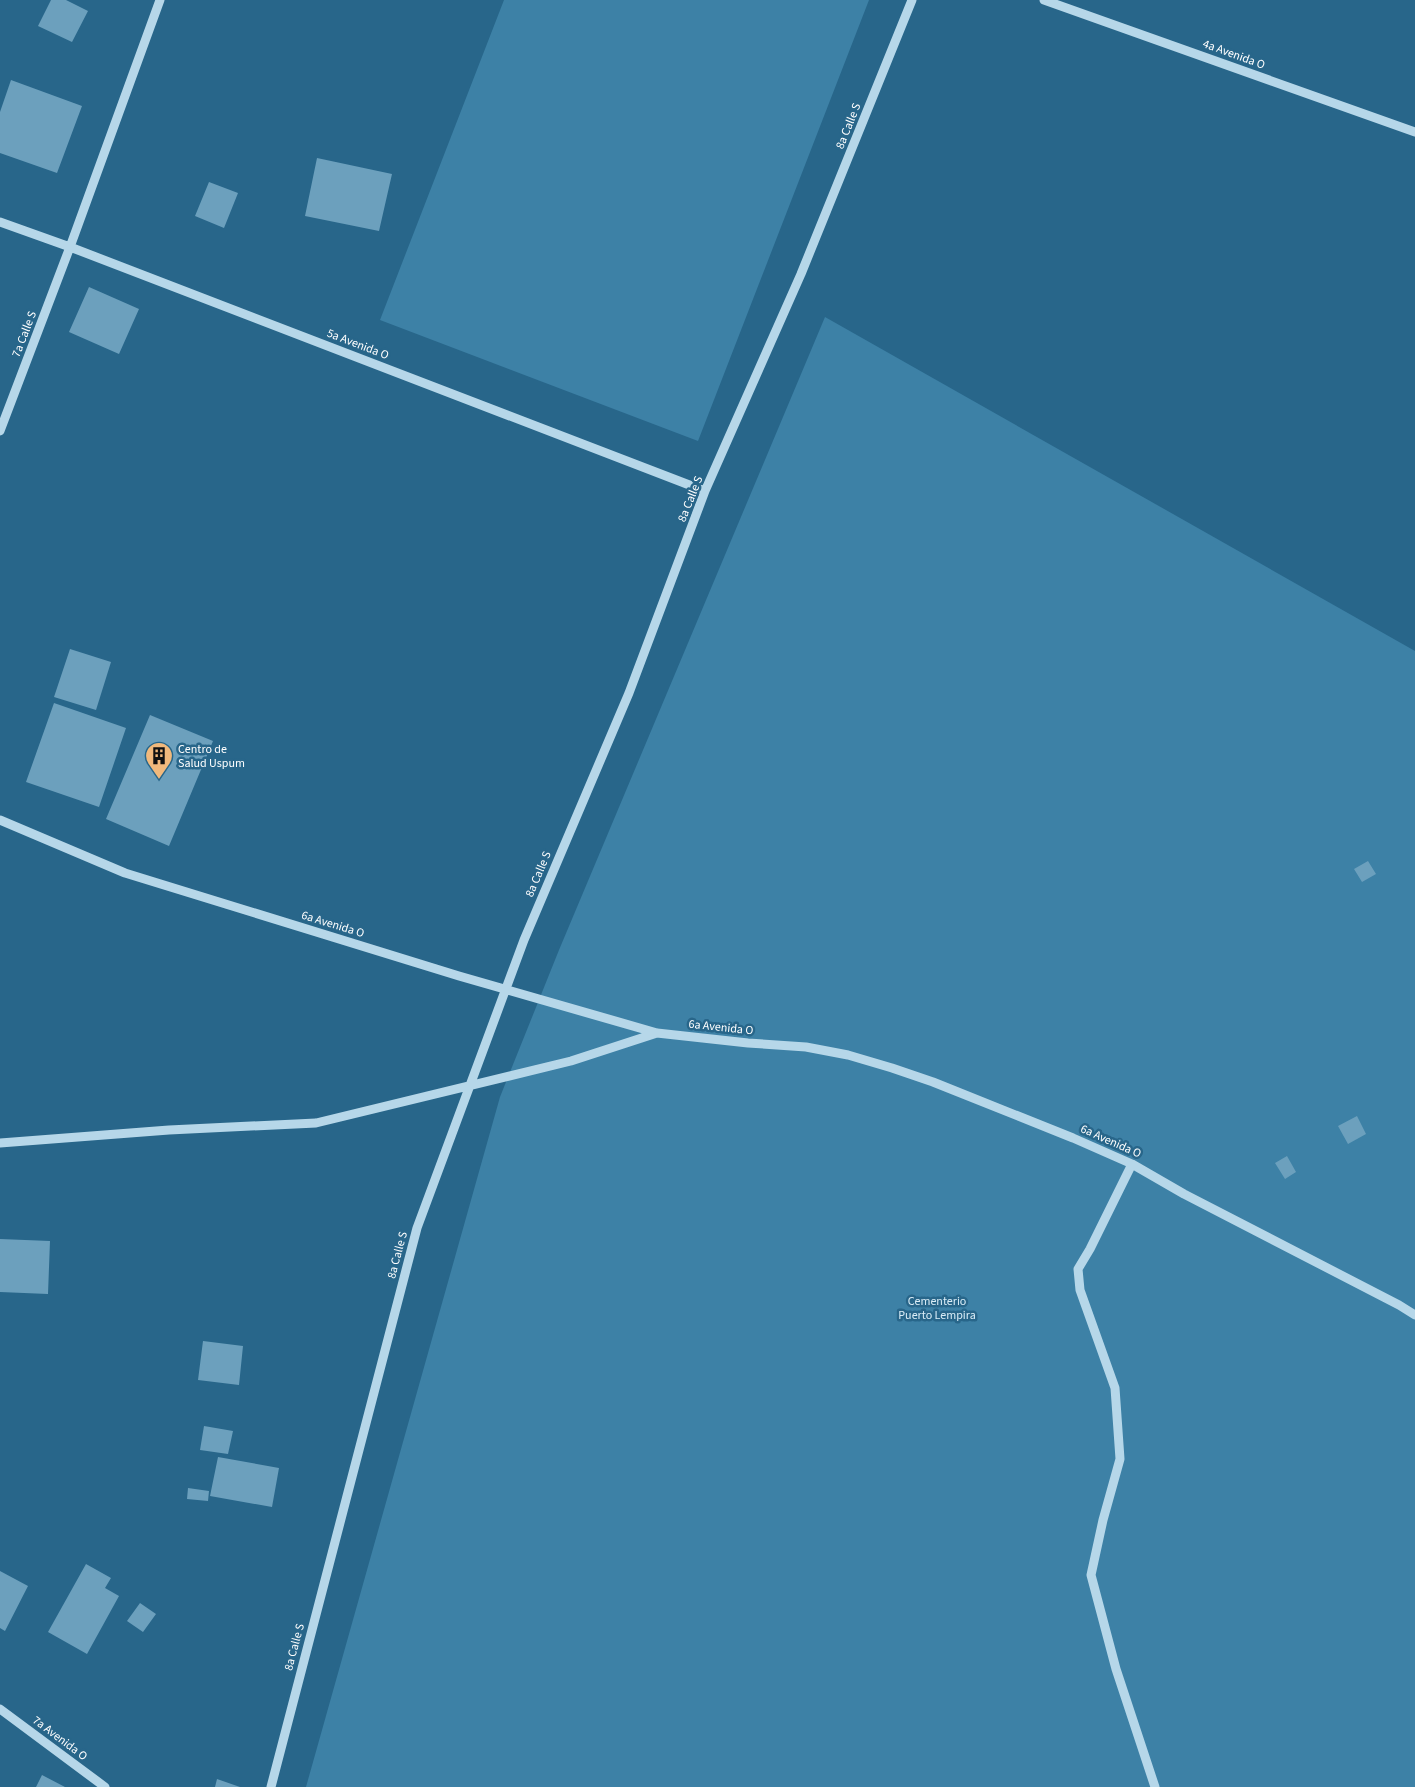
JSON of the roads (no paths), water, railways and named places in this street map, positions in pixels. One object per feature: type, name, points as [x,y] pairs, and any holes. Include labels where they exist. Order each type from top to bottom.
[{"type":"street","name":"7a Calle S","points":[[0,431],[70,247],[160,0]]},
{"type":"street","name":"8a Calle S","points":[[271,1787],[417,1228],[524,940],[629,693],[706,491],[801,274],[912,0]]},
{"type":"street","name":"4a Avenida O","points":[[1044,0],[1415,132]]},
{"type":"street","name":"5a Avenida O","points":[[0,222],[70,247],[706,491]]},
{"type":"street","name":"6a Avenida O","points":[[0,820],[125,873],[657,1033],[806,1047],[848,1055],[933,1082],[1132,1164],[1184,1194],[1415,1315]]},
{"type":"street","points":[[0,1143],[169,1130],[316,1123],[598,1053],[657,1033]]},
{"type":"street","points":[[1132,1164],[1090,1249],[1078,1269],[1080,1290],[1115,1388],[1120,1459],[1103,1520],[1091,1575],[1116,1669],[1155,1787]]},
{"type":"street","name":"7a Avenida O","points":[[0,1708],[105,1787]]},
{"type":"place","name":"Centro de Salud Uspum","points":[[159,780]]},
{"type":"park label","name":"Cementerio Puerto Lempira","points":[[937,1308]]}]
